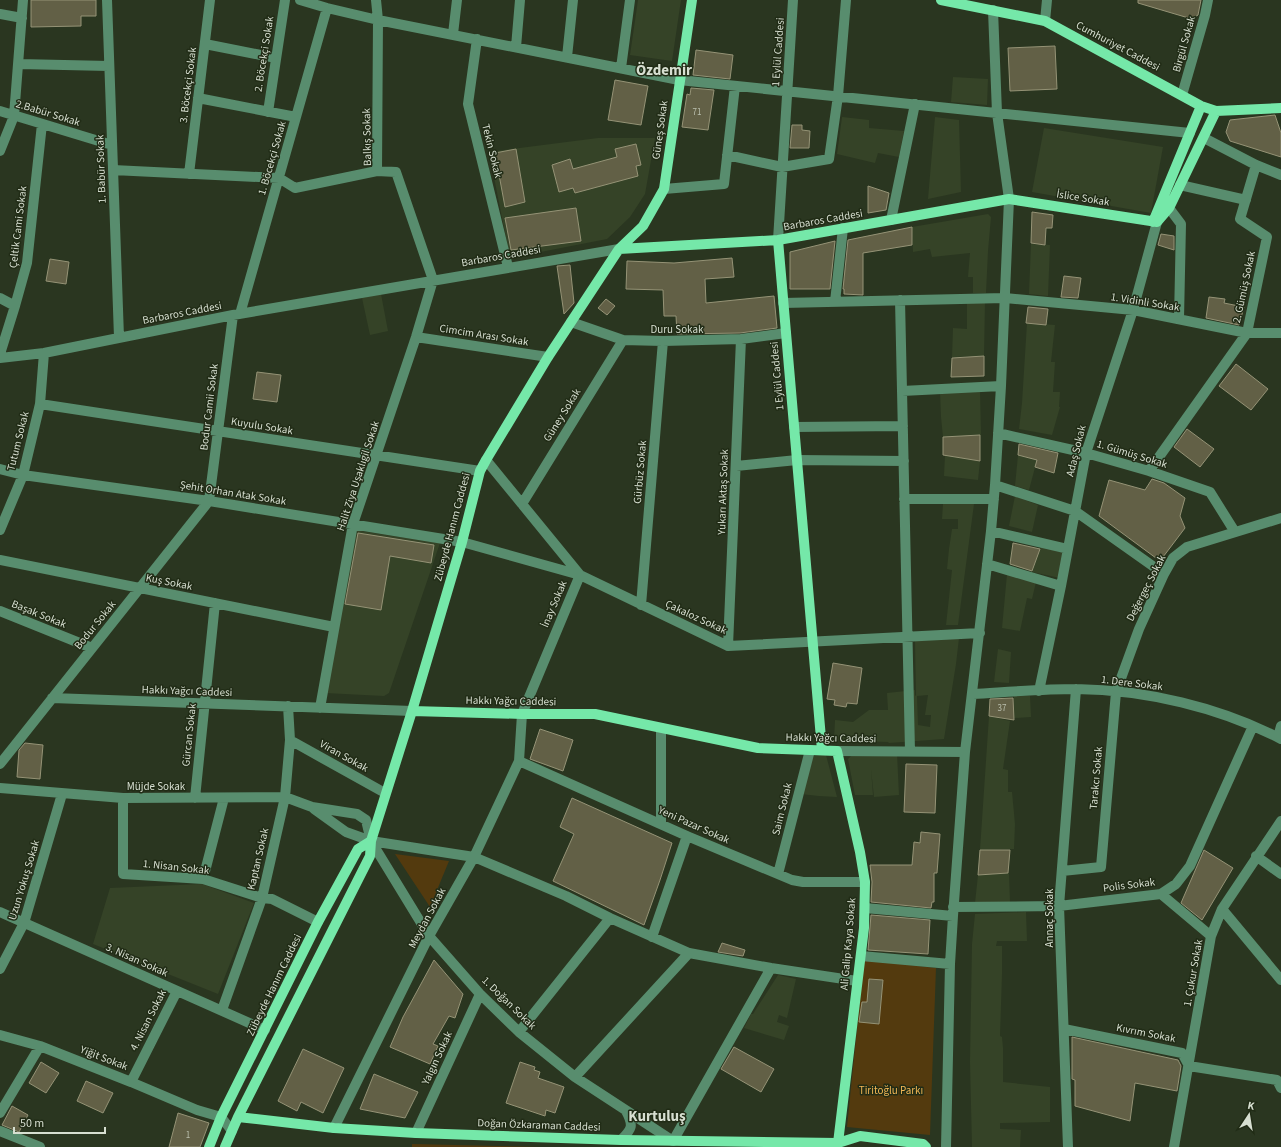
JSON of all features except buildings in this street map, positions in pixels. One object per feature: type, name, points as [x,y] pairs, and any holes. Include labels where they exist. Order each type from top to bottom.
[{"type":"main road","name":"Güneş Sokak","points":[[619,249],[642,226],[664,190],[692,0]]},
{"type":"main road","name":"Cumhuriyet Caddesi","points":[[941,0],[957,1],[1045,21],[1201,106],[1216,111],[1281,108]]},
{"type":"main road","points":[[1155,222],[1201,106]]},
{"type":"main road","points":[[1155,222],[1168,208],[1204,138],[1216,111]]},
{"type":"main road","points":[[1190,133],[1204,138]]},
{"type":"main road","name":"Barbaros Caddesi","points":[[619,249],[778,240],[1009,199]]},
{"type":"main road","name":"İslice Sokak","points":[[1009,199],[1155,222]]},
{"type":"main road","name":"1 Eylül Caddesi","points":[[778,240],[822,750]]},
{"type":"main road","name":"Zübeyde Hanım Caddesi","points":[[225,1147],[238,1117],[370,856],[371,841],[412,711],[462,542],[480,471],[548,357],[619,249]]},
{"type":"main road","name":"Hakkı Yağcı Caddesi","points":[[412,711],[595,714],[758,748],[837,751]]},
{"type":"main road","name":"Ali Galip Kaya Sokak","points":[[837,751],[860,852],[865,882],[843,1145]]},
{"type":"main road","name":"Zübeyde Hanım Caddesi","points":[[208,1147],[318,922],[358,849],[371,841]]},
{"type":"main road","name":"Doğan Özkaraman Caddesi","points":[[238,1117],[334,1128],[621,1140],[843,1145],[860,1136],[923,1144],[926,1147]]},
{"type":"street","points":[[0,151],[14,116],[23,0]]},
{"type":"street","name":"1. Babür Sokak","points":[[107,0],[119,337]]},
{"type":"street","name":"3. Böcekçi Sokak","points":[[189,174],[210,0]]},
{"type":"street","name":"2. Böcekçi Sokak","points":[[268,112],[285,0]]},
{"type":"street","points":[[300,0],[378,20],[680,80],[1190,133]]},
{"type":"street","name":"Balkış Sokak","points":[[376,0],[378,20],[377,171],[396,172],[433,280]]},
{"type":"street","points":[[453,34],[457,0]]},
{"type":"street","points":[[516,47],[520,0]]},
{"type":"street","points":[[567,57],[573,0]]},
{"type":"street","points":[[621,68],[630,0]]},
{"type":"street","name":"1 Eylül Caddesi","points":[[778,240],[793,0]]},
{"type":"street","points":[[727,156],[782,167],[830,159],[838,96],[846,0]]},
{"type":"street","points":[[1045,21],[1047,0]]},
{"type":"street","name":"Birgül Sokak","points":[[1182,95],[1208,0]]},
{"type":"street","name":"1. Böcekçi Sokak","points":[[237,315],[327,8]]},
{"type":"street","points":[[946,1147],[950,964],[953,912],[965,752],[992,531],[1005,298],[1009,199],[998,113],[993,10]]},
{"type":"street","points":[[0,14],[22,18]]},
{"type":"street","name":"Tekin Sokak","points":[[477,39],[468,104],[508,267]]},
{"type":"street","points":[[205,44],[276,58]]},
{"type":"street","points":[[19,64],[109,66]]},
{"type":"street","points":[[664,190],[724,184],[735,86]]},
{"type":"street","points":[[198,98],[296,117]]},
{"type":"street","points":[[891,220],[915,104]]},
{"type":"street","name":"2.Babür Sokak","points":[[0,111],[112,145]]},
{"type":"street","name":"Çeltik Cami Sokak","points":[[0,354],[27,263],[42,124]]},
{"type":"street","points":[[1204,138],[1256,165],[1281,175]]},
{"type":"street","name":"2. Gümüş Sokak","points":[[1149,471],[1247,333],[1267,237],[1240,219],[1256,165]]},
{"type":"street","points":[[113,170],[278,178],[296,188],[377,171]]},
{"type":"street","points":[[1180,185],[1246,200]]},
{"type":"street","points":[[1168,208],[1181,224],[1180,320]]},
{"type":"street","name":"Adaş Sokak","points":[[1039,691],[1061,586],[1086,452],[1133,310],[1155,222]]},
{"type":"street","points":[[835,302],[843,228]]},
{"type":"street","name":"Barbaros Caddesi","points":[[0,358],[44,353],[119,337],[237,315],[619,249]]},
{"type":"street","name":"Halit Ziya Uşaklıgil Sokak","points":[[320,708],[353,524],[377,456],[433,280]]},
{"type":"street","points":[[0,298],[15,306]]},
{"type":"street","name":"1. Vidinli Sokak","points":[[783,303],[1005,298],[1133,310],[1247,333],[1281,333]]},
{"type":"street","points":[[900,300],[910,752]]},
{"type":"street","name":"Bodur Camii Sokak","points":[[209,501],[218,431],[237,315]]},
{"type":"street","name":"Duru Sokak","points":[[571,322],[623,340],[664,341],[741,339],[786,333]]},
{"type":"street","name":"Cimcim Arası Sokak","points":[[416,337],[548,357]]},
{"type":"street","name":"Yukarı Aktaş Sokak","points":[[728,646],[741,339]]},
{"type":"street","name":"Güney Sokak","points":[[522,504],[623,340]]},
{"type":"street","name":"Gürbüz Sokak","points":[[641,604],[664,341]]},
{"type":"street","name":"Tutum Sokak","points":[[0,530],[23,476],[40,404],[44,353]]},
{"type":"street","points":[[902,391],[1001,386]]},
{"type":"street","name":"Kuyulu Sokak","points":[[40,404],[480,471]]},
{"type":"street","points":[[794,427],[903,426]]},
{"type":"street","name":"1. Gümüş Sokak","points":[[998,433],[1086,452],[1149,471],[1210,492],[1235,532]]},
{"type":"street","name":"İnay Sokak","points":[[486,460],[580,575],[522,714]]},
{"type":"street","points":[[736,466],[797,460],[904,461]]},
{"type":"street","name":"Şehit Orhan Atak Sokak","points":[[0,469],[23,476],[209,501],[462,542]]},
{"type":"street","points":[[995,485],[1075,512],[1164,574]]},
{"type":"street","points":[[904,499],[994,499]]},
{"type":"street","name":"Bodur Sokak","points":[[0,764],[209,501]]},
{"type":"street","name":"Değergeç Sokak","points":[[1116,692],[1139,629],[1164,574],[1173,558],[1187,547],[1281,518]]},
{"type":"street","points":[[992,531],[1068,548]]},
{"type":"street","name":"Çakaloz Sokak","points":[[462,542],[580,575],[728,646],[980,633]]},
{"type":"street","name":"Kuş Sokak","points":[[0,560],[334,627]]},
{"type":"street","points":[[987,564],[1061,586]]},
{"type":"street","name":"Gürcan Sokak","points":[[195,798],[215,603]]},
{"type":"street","name":"Başak Sokak","points":[[0,611],[92,648]]},
{"type":"street","name":"1. Dere Sokak","points":[[973,694],[1076,689],[1148,696],[1185,703],[1221,714],[1279,738]]},
{"type":"street","name":"Annaç Sokak","points":[[1068,1147],[1059,906],[1076,689]]},
{"type":"street","name":"Tarakcı Sokak","points":[[1062,871],[1101,867],[1116,692]]},
{"type":"street","name":"Hakkı Yağcı Caddesi","points":[[52,698],[412,711]]},
{"type":"street","name":"Kaptan Sokak","points":[[222,1010],[262,898],[285,797],[290,740],[288,706]]},
{"type":"street","name":"Meydan Sokak","points":[[334,1128],[429,936],[474,857],[519,761],[522,714]]},
{"type":"street","name":"Polis Sokak","points":[[864,908],[953,912],[1059,906],[1161,894],[1176,884],[1190,866],[1253,726]]},
{"type":"street","points":[[1279,738],[1281,726]]},
{"type":"street","points":[[660,823],[661,728]]},
{"type":"street","name":"Viran Sokak","points":[[290,740],[385,793]]},
{"type":"street","name":"Saim Sokak","points":[[778,874],[810,750]]},
{"type":"street","name":"Hakkı Yağcı Caddesi","points":[[837,751],[965,752]]},
{"type":"street","name":"Yeni Pazar Sokak","points":[[519,761],[778,874],[803,882],[865,882]]},
{"type":"street","name":"Müjde Sokak","points":[[0,788],[123,798],[285,797],[312,807]]},
{"type":"street","name":"Uzun Yokuş Sokak","points":[[0,969],[24,923],[62,794]]},
{"type":"street","name":"1. Nisan Sokak","points":[[123,798],[123,874],[204,879],[262,898],[272,899],[318,922]]},
{"type":"street","points":[[204,879],[224,798]]},
{"type":"street","points":[[312,807],[346,832],[371,841],[474,857],[566,896],[610,918],[689,953],[771,968],[857,981]]},
{"type":"street","name":"1. Doğan Sokak","points":[[312,807],[357,814],[366,820],[371,841],[429,936],[480,994],[519,1032],[575,1077],[673,1141]]},
{"type":"street","name":"1. Çukur Sokak","points":[[1174,1147],[1212,936],[1222,909],[1256,856],[1281,821]]},
{"type":"street","points":[[652,937],[688,836]]},
{"type":"street","points":[[1256,856],[1281,874]]},
{"type":"street","points":[[1161,894],[1212,936]]},
{"type":"street","points":[[1222,909],[1281,980]]},
{"type":"street","name":"3. Nisan Sokak","points":[[0,912],[265,1030]]},
{"type":"street","points":[[519,1032],[610,918]]},
{"type":"street","points":[[575,1077],[689,953]]},
{"type":"street","points":[[860,956],[950,964]]},
{"type":"street","points":[[673,1141],[771,968]]},
{"type":"street","name":"4. Nisan Sokak","points":[[131,1082],[177,991]]},
{"type":"street","name":"Yalgın Sokak","points":[[416,1132],[480,994]]},
{"type":"street","name":"Kıvrım Sokak","points":[[1064,1029],[1182,1053],[1188,1066]]},
{"type":"street","name":"Yiğit Sokak","points":[[0,1035],[40,1046],[131,1082],[197,1110],[219,1122]]},
{"type":"street","points":[[0,1113],[40,1046]]},
{"type":"street","points":[[1188,1066],[1277,1080],[1281,1088]]},
{"type":"street","points":[[621,1140],[632,1126],[626,1111]]},
{"type":"street","points":[[219,1122],[232,1130]]},
{"type":"street","points":[[0,1131],[40,1147]]},
{"type":"shaded area","points":[[638,0],[681,0],[672,61],[630,55]]},
{"type":"shaded area","points":[[953,77],[988,79],[987,105],[951,102]]},
{"type":"shaded area","points":[[842,117],[869,120],[869,128],[904,131],[899,157],[878,153],[875,163],[837,154]]},
{"type":"shaded area","points":[[935,117],[959,120],[961,192],[928,199]]},
{"type":"shaded area","points":[[1044,128],[1163,147],[1151,213],[1032,192]]},
{"type":"shaded area","points":[[598,138],[655,138],[645,194],[630,217],[607,239],[510,258],[489,152]]},
{"type":"shaded area","points":[[988,214],[991,217],[986,293],[973,293],[973,277],[968,277],[970,253],[932,257],[930,249],[913,252],[912,227]]},
{"type":"shaded area","points":[[1031,244],[1050,245],[1048,296],[1029,294]]},
{"type":"shaded area","points":[[381,294],[388,331],[370,335],[362,298]]},
{"type":"shaded area","points":[[967,302],[985,302],[984,356],[952,357],[953,328],[967,329]]},
{"type":"shaded area","points":[[1027,323],[1055,325],[1051,362],[1055,362],[1053,392],[1060,392],[1060,407],[1052,435],[1019,429]]},
{"type":"shaded area","points":[[980,390],[981,435],[943,437],[940,391]]},
{"type":"shaded area","points":[[945,455],[980,461],[978,480],[944,476]]},
{"type":"shaded area","points":[[1018,455],[1037,460],[1029,490],[1015,486]]},
{"type":"shaded area","points":[[1015,496],[1038,505],[1032,532],[1009,526]]},
{"type":"shaded area","points":[[943,504],[974,504],[958,625],[946,625],[952,570],[947,569],[949,549],[952,529],[958,529],[958,519],[942,519]]},
{"type":"shaded area","points":[[354,530],[440,543],[389,693],[384,696],[325,693]]},
{"type":"shaded area","points":[[1041,546],[1065,552],[1060,578],[1032,572]]},
{"type":"shaded area","points":[[1007,574],[1036,582],[1032,599],[1027,598],[1020,631],[1002,628]]},
{"type":"shaded area","points":[[959,638],[944,739],[889,743],[834,740],[835,720],[853,722],[869,710],[888,710],[887,693],[915,690],[916,696],[915,641]],"holes":[[[928,695],[925,715],[931,715],[930,727],[918,725],[917,696]]]},
{"type":"shaded area","points":[[998,649],[1011,652],[1009,683],[994,682]]},
{"type":"shaded area","points":[[1014,696],[1030,696],[1031,717],[1014,718]]},
{"type":"shaded area","points":[[989,716],[1010,721],[1003,769],[1008,770],[1008,792],[1012,792],[1015,824],[1014,849],[980,850]]},
{"type":"shaded area","points":[[897,753],[899,795],[874,797],[871,769],[873,795],[855,795],[848,759],[851,756]]},
{"type":"shaded area","points":[[826,755],[837,797],[801,794],[811,756]]},
{"type":"shaded area","points":[[1009,873],[1010,902],[975,903],[978,875]]},
{"type":"shaded area","points":[[202,884],[254,903],[218,994],[93,944],[110,888]]},
{"type":"shaded area","points":[[1026,912],[1027,941],[997,941],[996,946],[1002,946],[1000,1036],[1002,1037],[1003,1048],[1003,1082],[1050,1087],[1050,1122],[1000,1123],[1000,1129],[1021,1130],[1020,1147],[972,1147],[970,1062],[972,944],[975,914]]},
{"type":"shaded area","points":[[778,975],[796,979],[787,1018],[779,1015],[777,1022],[789,1026],[784,1040],[744,1028],[751,1014],[753,1014]]},
{"type":"green space","points":[[395,854],[449,861],[430,907]]},
{"type":"green space","name":"Tiritoğlu Parkı","points":[[864,960],[936,968],[930,1135],[847,1127]]},
{"type":"green space","points":[[412,1144],[541,1147],[412,1147]]},
{"type":"district","name":"Özdemir","points":[[664,70]]},
{"type":"district","name":"Kurtuluş","points":[[657,1116]]}]
